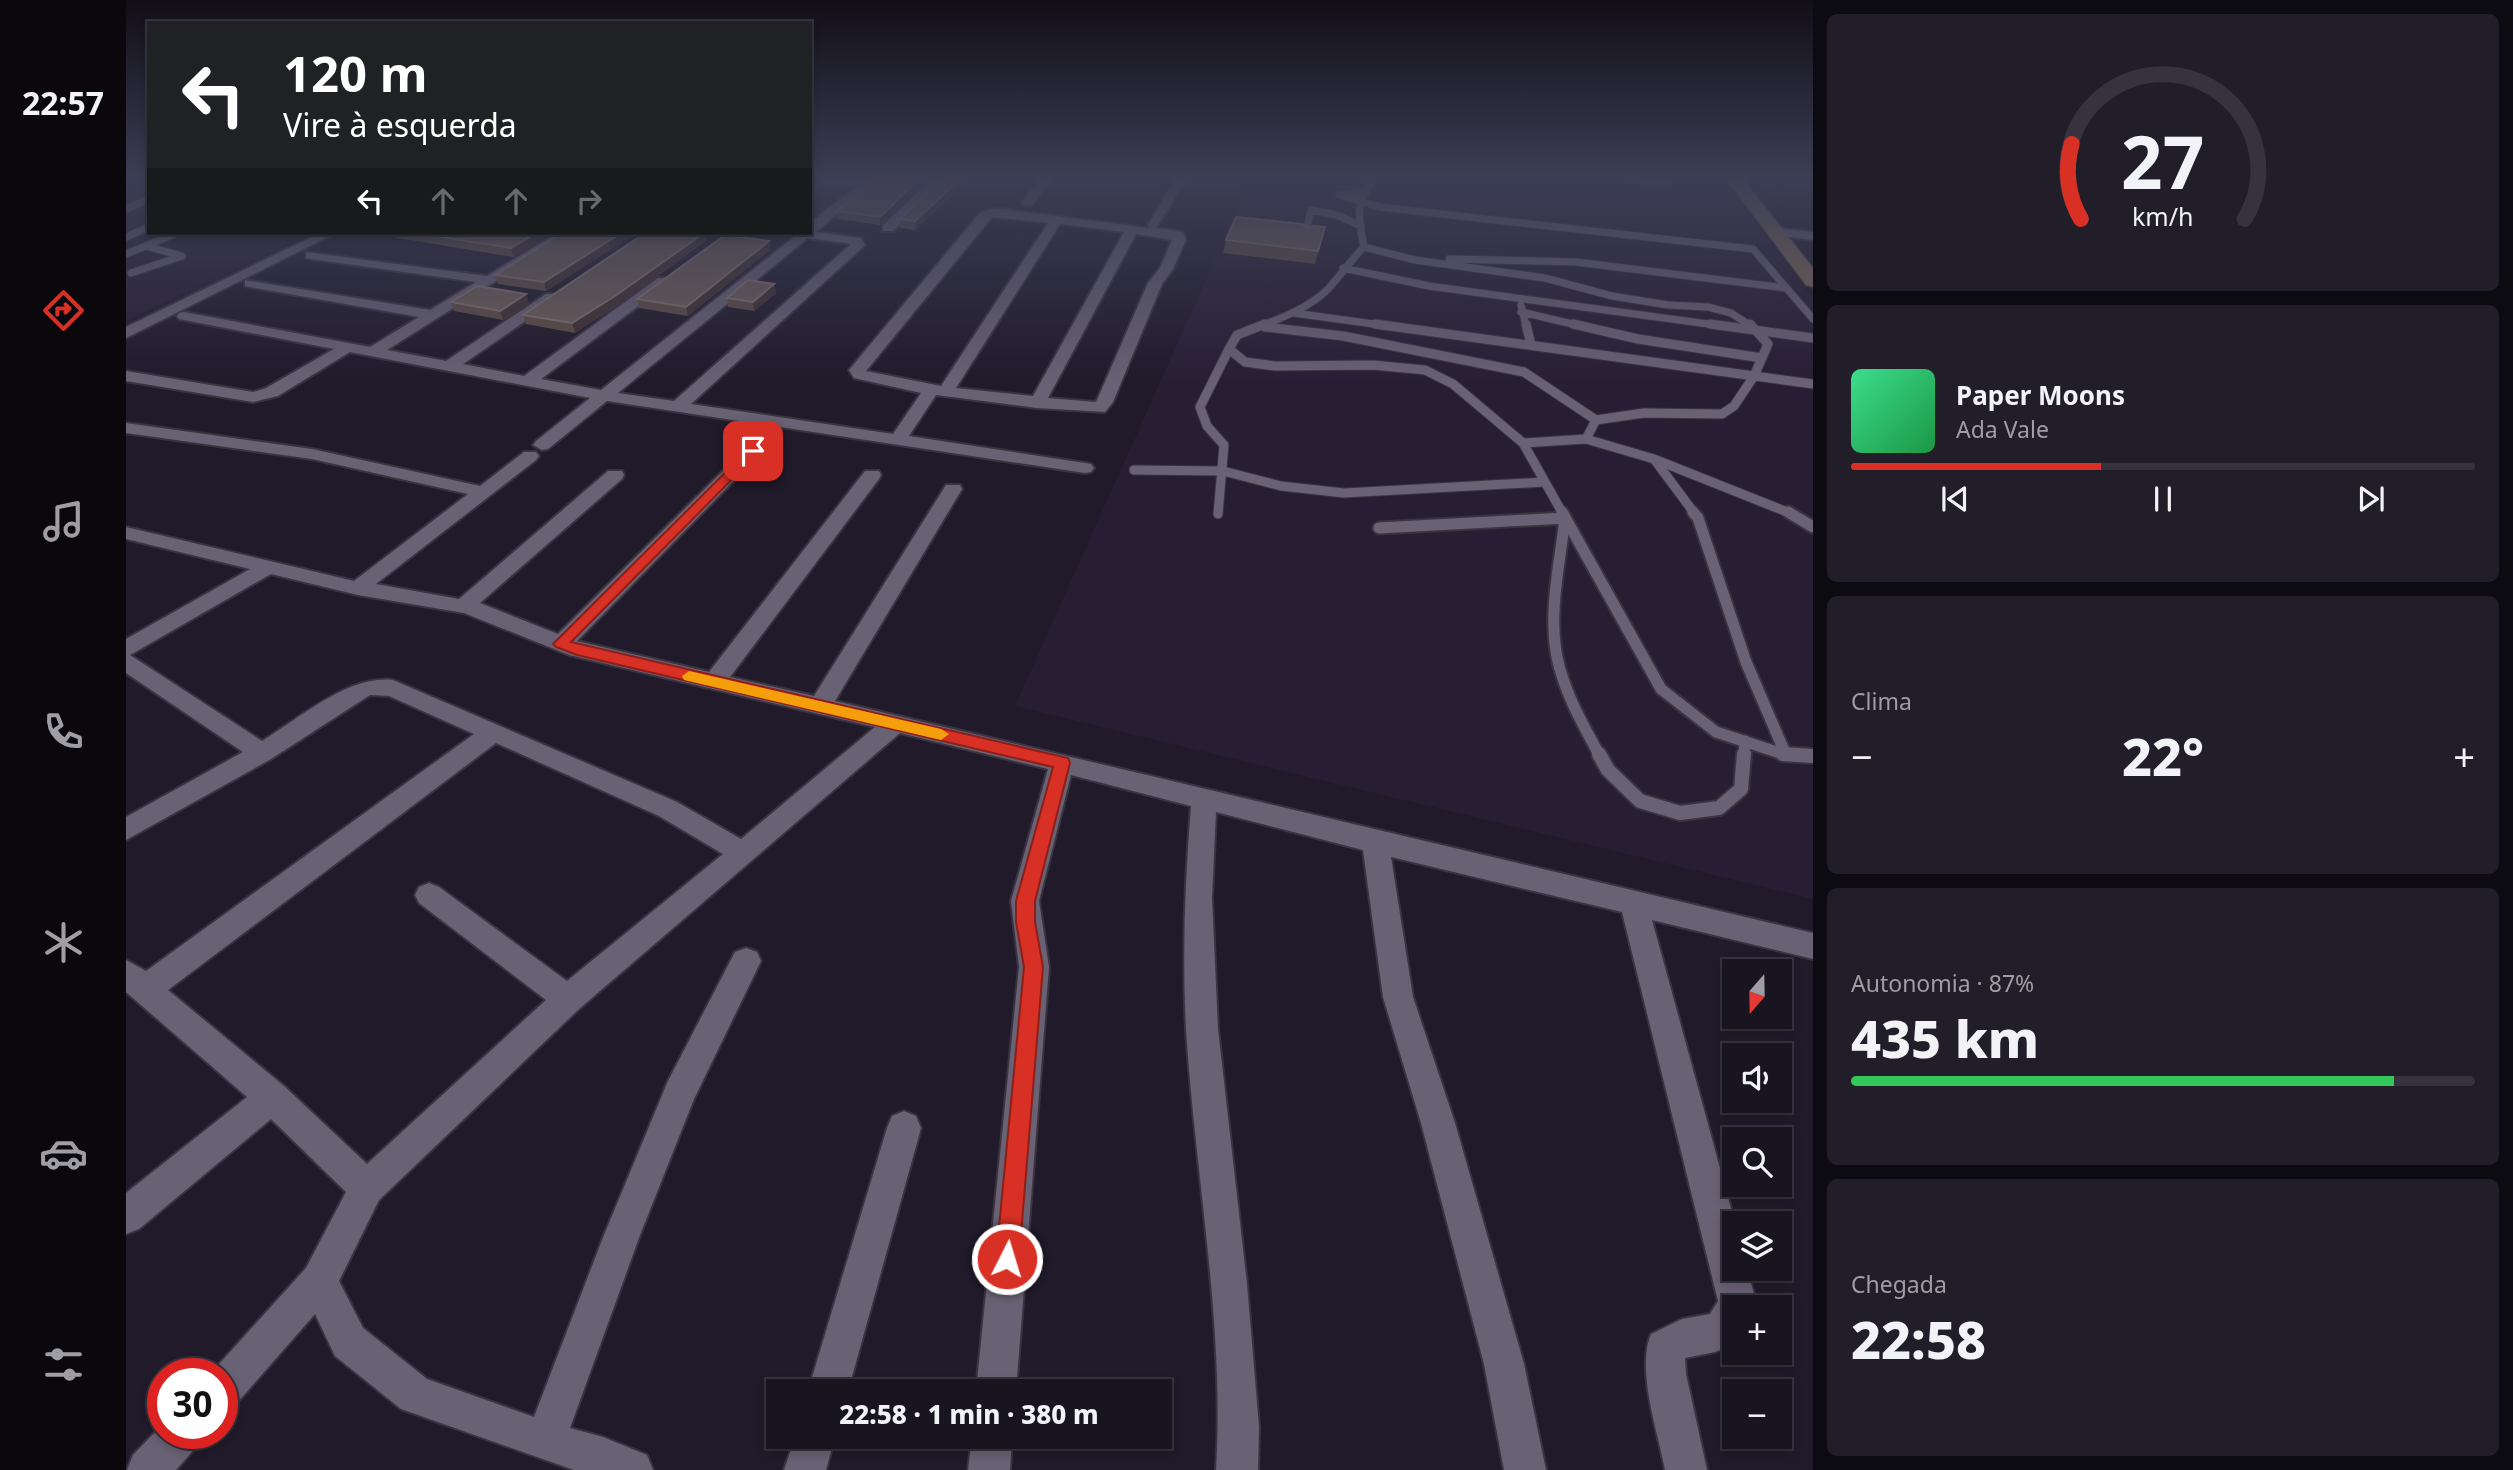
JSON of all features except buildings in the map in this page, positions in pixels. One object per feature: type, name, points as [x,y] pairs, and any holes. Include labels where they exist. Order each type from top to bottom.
[{"type":"street","points":[[126,333],[300,248]]},
{"type":"street","points":[[372,352],[542,248]]},
{"type":"street","points":[[358,588],[607,396],[788,248]]},
{"type":"street","points":[[678,406],[855,248]]},
{"type":"street","points":[[958,248],[857,370],[860,375],[938,391],[1088,409],[1099,408],[1105,402],[1155,283],[1166,270],[1176,248]]},
{"type":"street","points":[[898,440],[938,391],[1037,248]]},
{"type":"street","points":[[1037,403],[1122,248]]},
{"type":"street","points":[[1789,248],[1809,271]]},
{"type":"street","points":[[311,255],[483,284],[501,291]]},
{"type":"street","points":[[527,381],[673,274]]},
{"type":"street","points":[[250,283],[432,315]]},
{"type":"street","points":[[449,366],[555,295],[525,295]]},
{"type":"street","points":[[184,316],[607,396],[1085,468]]},
{"type":"street","points":[[126,376],[248,397],[260,396],[348,347]]},
{"type":"street","points":[[126,428],[312,454],[483,492]]},
{"type":"street","points":[[561,644],[753,451]]},
{"type":"street","points":[[464,606],[615,475]]},
{"type":"street","points":[[714,682],[872,475]]},
{"type":"street","points":[[819,707],[954,489]]},
{"type":"street","points":[[126,533],[358,588],[464,606],[577,650],[1062,763],[1633,905],[1813,946]]},
{"type":"street","points":[[126,649],[268,566]]},
{"type":"street","points":[[126,662],[262,753]]},
{"type":"street","points":[[126,830],[262,753],[363,689],[376,685],[393,688],[668,809],[743,853]]},
{"type":"street","points":[[238,1372],[319,1281],[367,1188],[568,999],[894,724]]},
{"type":"street","points":[[367,1188],[272,1097],[135,981],[494,732]]},
{"type":"street","points":[[997,1379],[1034,967],[1025,901],[1062,763]]},
{"type":"street","points":[[1204,800],[1198,898],[1202,1029],[1228,1284],[1239,1426],[1237,1470]]},
{"type":"street","points":[[1375,842],[1398,997],[1438,1123],[1497,1339],[1525,1470]]},
{"type":"street","points":[[429,894],[568,999]]},
{"type":"street","points":[[1633,905],[1735,1295]]},
{"type":"street","points":[[545,1441],[622,1235],[680,1092],[746,961]]},
{"type":"street","points":[[126,1216],[272,1097]]},
{"type":"street","points":[[831,1379],[904,1128]]},
{"type":"street","points":[[319,1281],[349,1342],[415,1395],[632,1470]]},
{"type":"street","points":[[1686,1470],[1666,1374],[1665,1348],[1684,1338],[1712,1336],[1722,1328]]},
{"type":"street","points":[[148,1470],[167,1449]]},
{"type":"street","points":[[805,1470],[811,1449]]},
{"type":"street","points":[[989,1470],[991,1449]]},
{"type":"lane","points":[[126,254],[142,248]]},
{"type":"lane","points":[[126,281],[134,277],[129,270],[182,256],[147,248]]},
{"type":"lane","points":[[1218,514],[1224,445],[1207,426],[1200,407],[1229,349],[1237,335],[1294,313],[1328,289],[1343,268],[1363,248]]},
{"type":"lane","points":[[1261,327],[1343,336],[1524,373],[1596,419],[1644,413],[1722,414],[1734,406],[1754,376],[1768,344],[1748,322],[1731,313],[1708,307],[1668,305],[1612,296],[1545,278],[1415,260],[1366,248]]},
{"type":"lane","points":[[1741,248],[1753,249],[1813,319]]},
{"type":"lane","points":[[1415,260],[1494,257],[1583,261],[1786,288]]},
{"type":"lane","points":[[1343,268],[1393,280],[1813,338]]},
{"type":"lane","points":[[1522,299],[1521,312],[1531,345]]},
{"type":"lane","points":[[1521,312],[1638,339],[1762,358]]},
{"type":"lane","points":[[1294,313],[1813,384]]},
{"type":"lane","points":[[1229,349],[1245,362],[1275,366],[1373,365],[1424,370],[1453,384],[1523,443],[1661,689],[1716,732],[1786,754],[1813,757]]},
{"type":"lane","points":[[1424,370],[1429,353]]},
{"type":"lane","points":[[1586,439],[1596,419]]},
{"type":"lane","points":[[1523,443],[1586,439],[1654,459],[1782,509],[1813,527]]},
{"type":"lane","points":[[1654,459],[1698,518],[1746,662],[1786,754]]},
{"type":"lane","points":[[1134,470],[1223,471],[1282,486],[1344,493],[1545,482]]},
{"type":"lane","points":[[1379,528],[1565,518]]},
{"type":"lane","points":[[1565,518],[1554,610],[1557,658],[1577,715],[1608,770],[1640,801],[1680,813],[1719,808],[1741,789],[1745,741]]},
{"type":"shaded area","points":[[126,248],[280,248],[126,321]]},
{"type":"shaded area","points":[[1220,248],[1774,248],[1813,299],[1813,899],[1015,706]]},
{"type":"slow traffic","points":[[689,676],[941,734]]},
{"type":"route","points":[[753,451],[561,644],[577,650],[1062,763],[1025,901],[1034,967],[1007,1259]]}]
